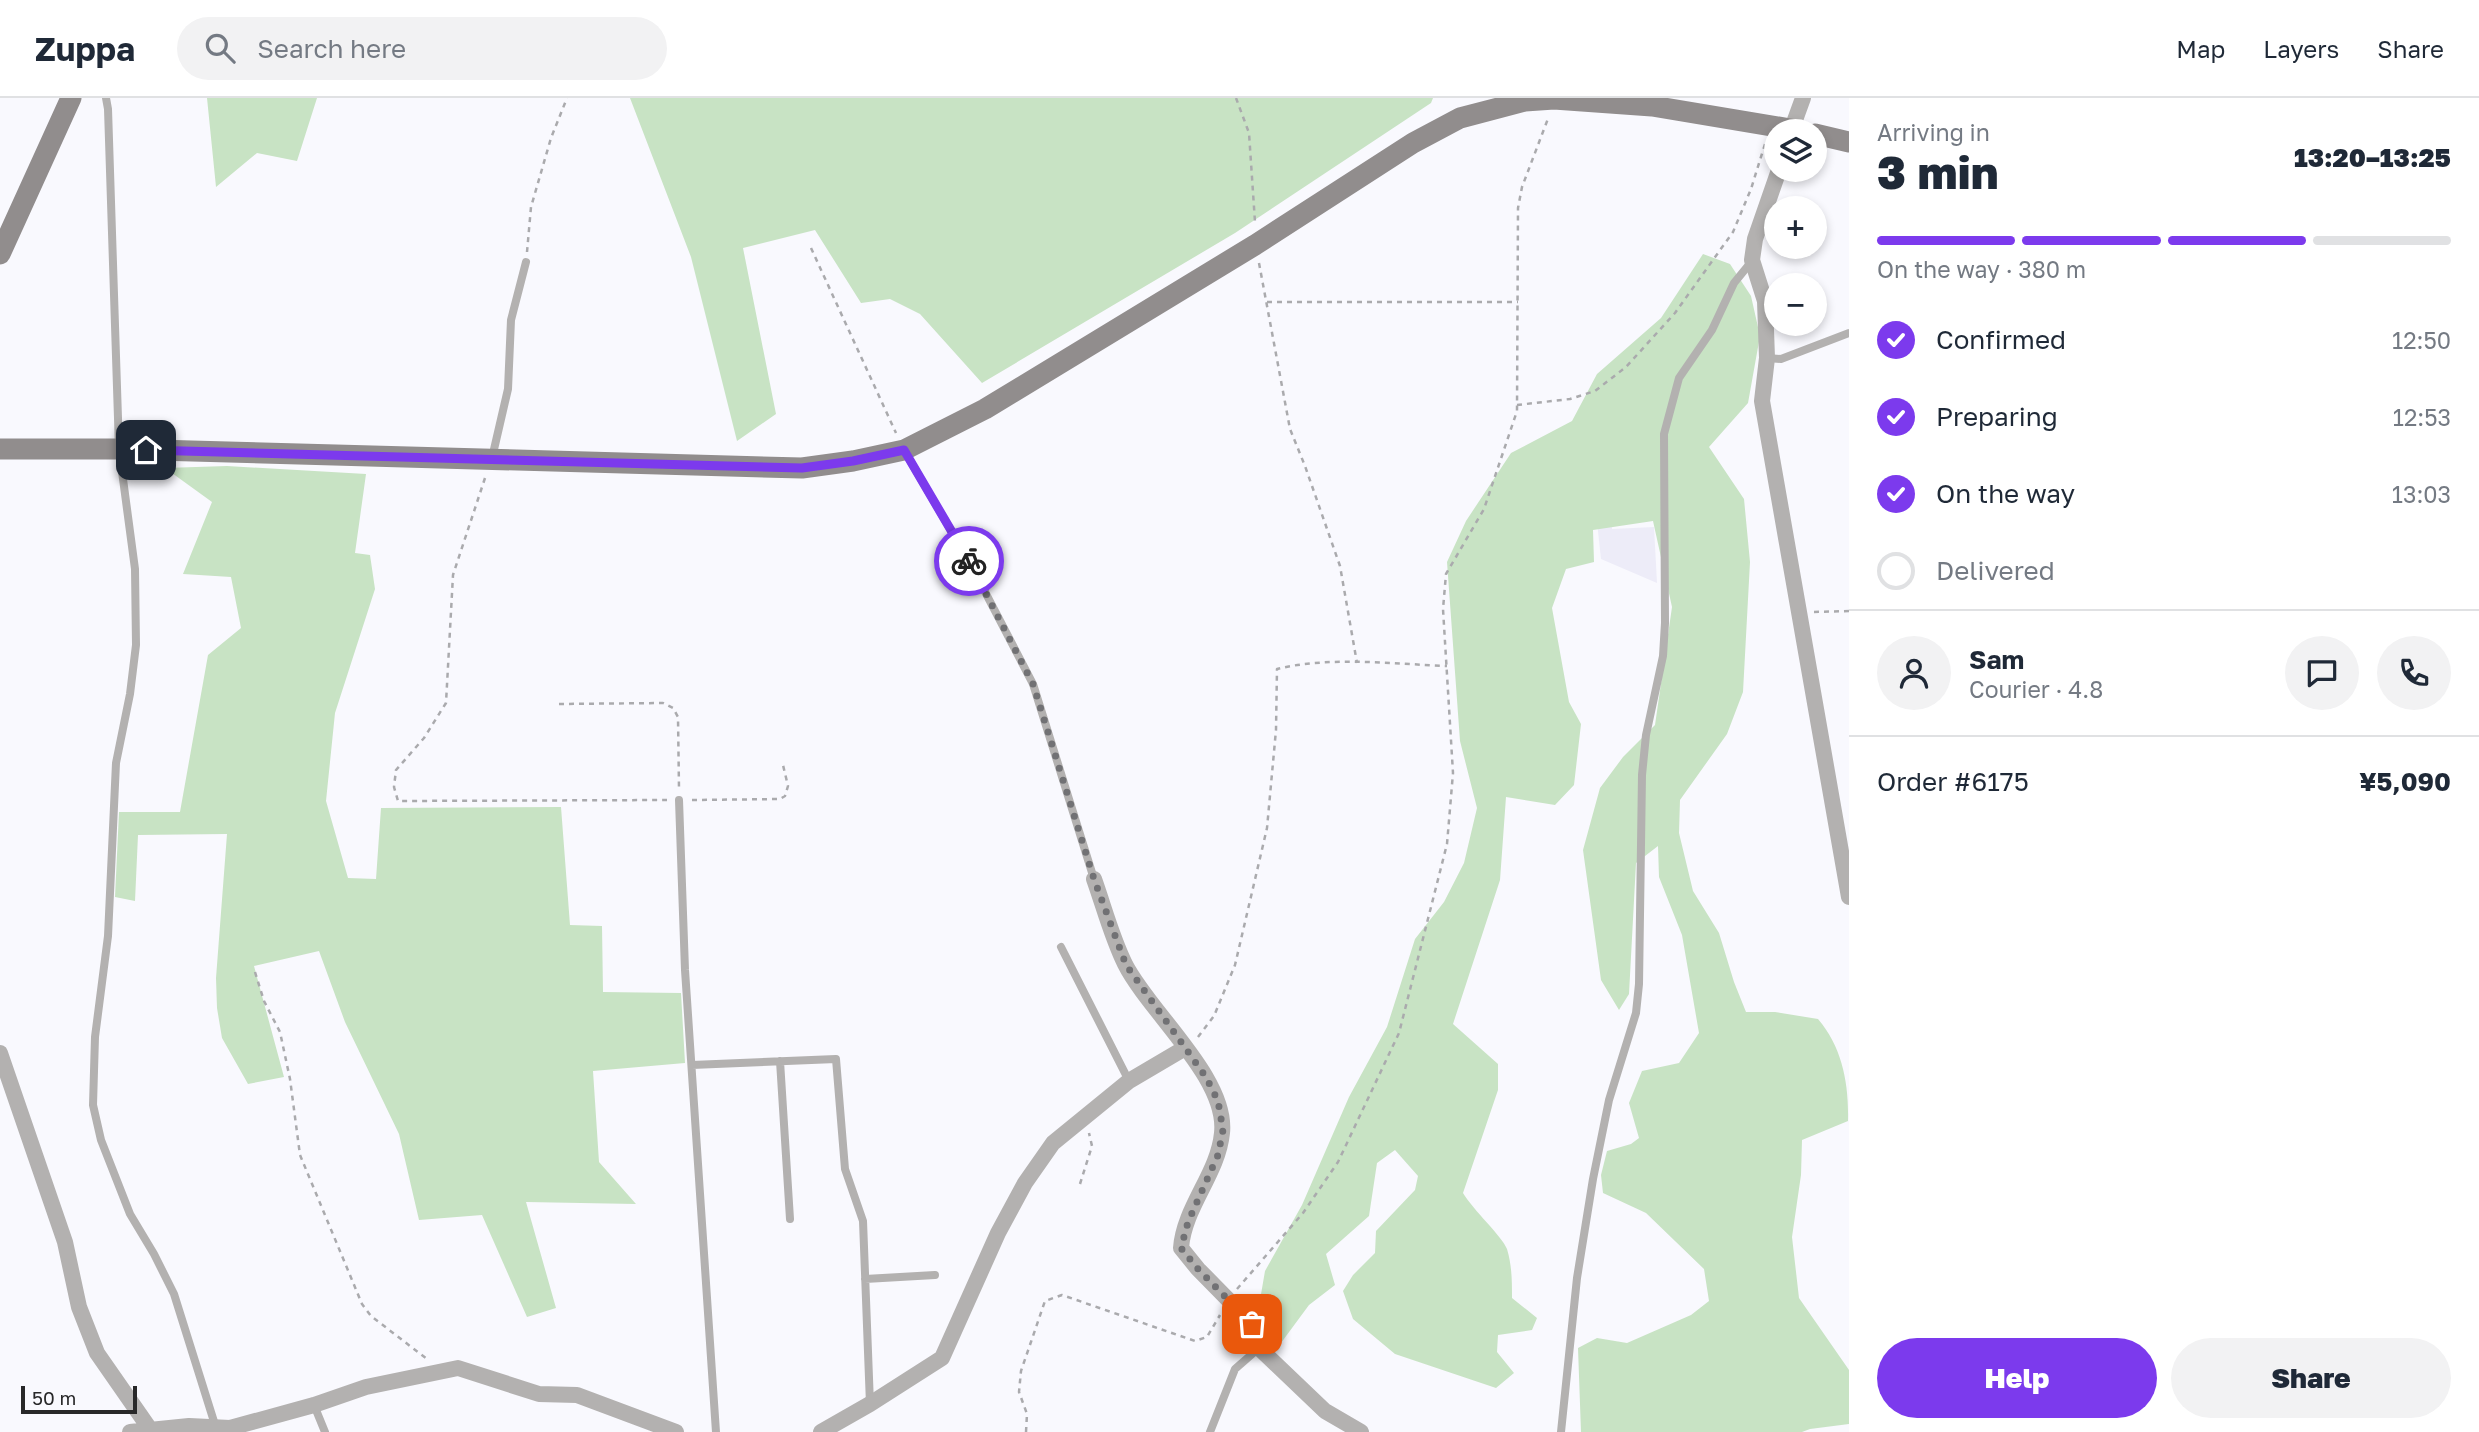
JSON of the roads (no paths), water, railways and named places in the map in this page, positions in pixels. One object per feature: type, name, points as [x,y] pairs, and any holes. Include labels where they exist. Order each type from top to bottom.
[{"type":"street","points":[[0,254],[71,98]]},
{"type":"street","points":[[1794,119],[1803,98]]},
{"type":"street","points":[[0,449],[119,449],[802,468],[853,461],[904,450],[985,409],[1255,245],[1413,143],[1460,118],[1525,101],[1554,99],[1653,106],[1764,125]]},
{"type":"street","points":[[1827,137],[1849,142]]},
{"type":"street","points":[[1775,182],[1755,239],[1752,260],[1765,301],[1767,358],[1763,413],[1849,897]]},
{"type":"street","points":[[1094,879],[1126,965],[1206,1077],[1218,1101],[1223,1130],[1218,1155],[1188,1222],[1181,1248],[1252,1324],[1259,1348],[1325,1411],[1362,1432]]},
{"type":"street","points":[[821,1432],[942,1358],[998,1234],[1025,1183],[1053,1143],[1129,1081],[1185,1048]]},
{"type":"street","points":[[0,1053],[65,1242],[79,1307],[97,1353],[151,1430]]},
{"type":"street","points":[[130,1432],[189,1426],[217,1430],[230,1428],[314,1405],[366,1387],[458,1368],[539,1394],[577,1395],[676,1432]]},
{"type":"lane","points":[[106,98],[119,449],[135,569],[136,645],[130,694],[116,763],[108,936],[92,1073],[95,1121],[130,1214],[174,1294],[217,1430]]},
{"type":"lane","points":[[1561,1432],[1577,1278],[1598,1153],[1609,1100],[1630,1039],[1639,984],[1642,775],[1646,735],[1661,667],[1665,623],[1664,434],[1679,378],[1712,330],[1734,283],[1752,260]]},
{"type":"lane","points":[[492,458],[508,389],[511,320],[526,262]]},
{"type":"lane","points":[[1767,358],[1782,359],[1849,333]]},
{"type":"lane","points":[[904,450],[970,562],[1033,684],[1094,879]]},
{"type":"lane","points":[[679,800],[685,970],[716,1432]]},
{"type":"lane","points":[[1061,947],[1129,1081]]},
{"type":"lane","points":[[692,1065],[836,1059],[845,1170],[863,1221],[870,1404]]},
{"type":"lane","points":[[780,1061],[790,1219]]},
{"type":"lane","points":[[865,1279],[935,1275]]},
{"type":"lane","points":[[1210,1432],[1236,1368],[1259,1348]]},
{"type":"lane","points":[[314,1405],[325,1432]]}]
